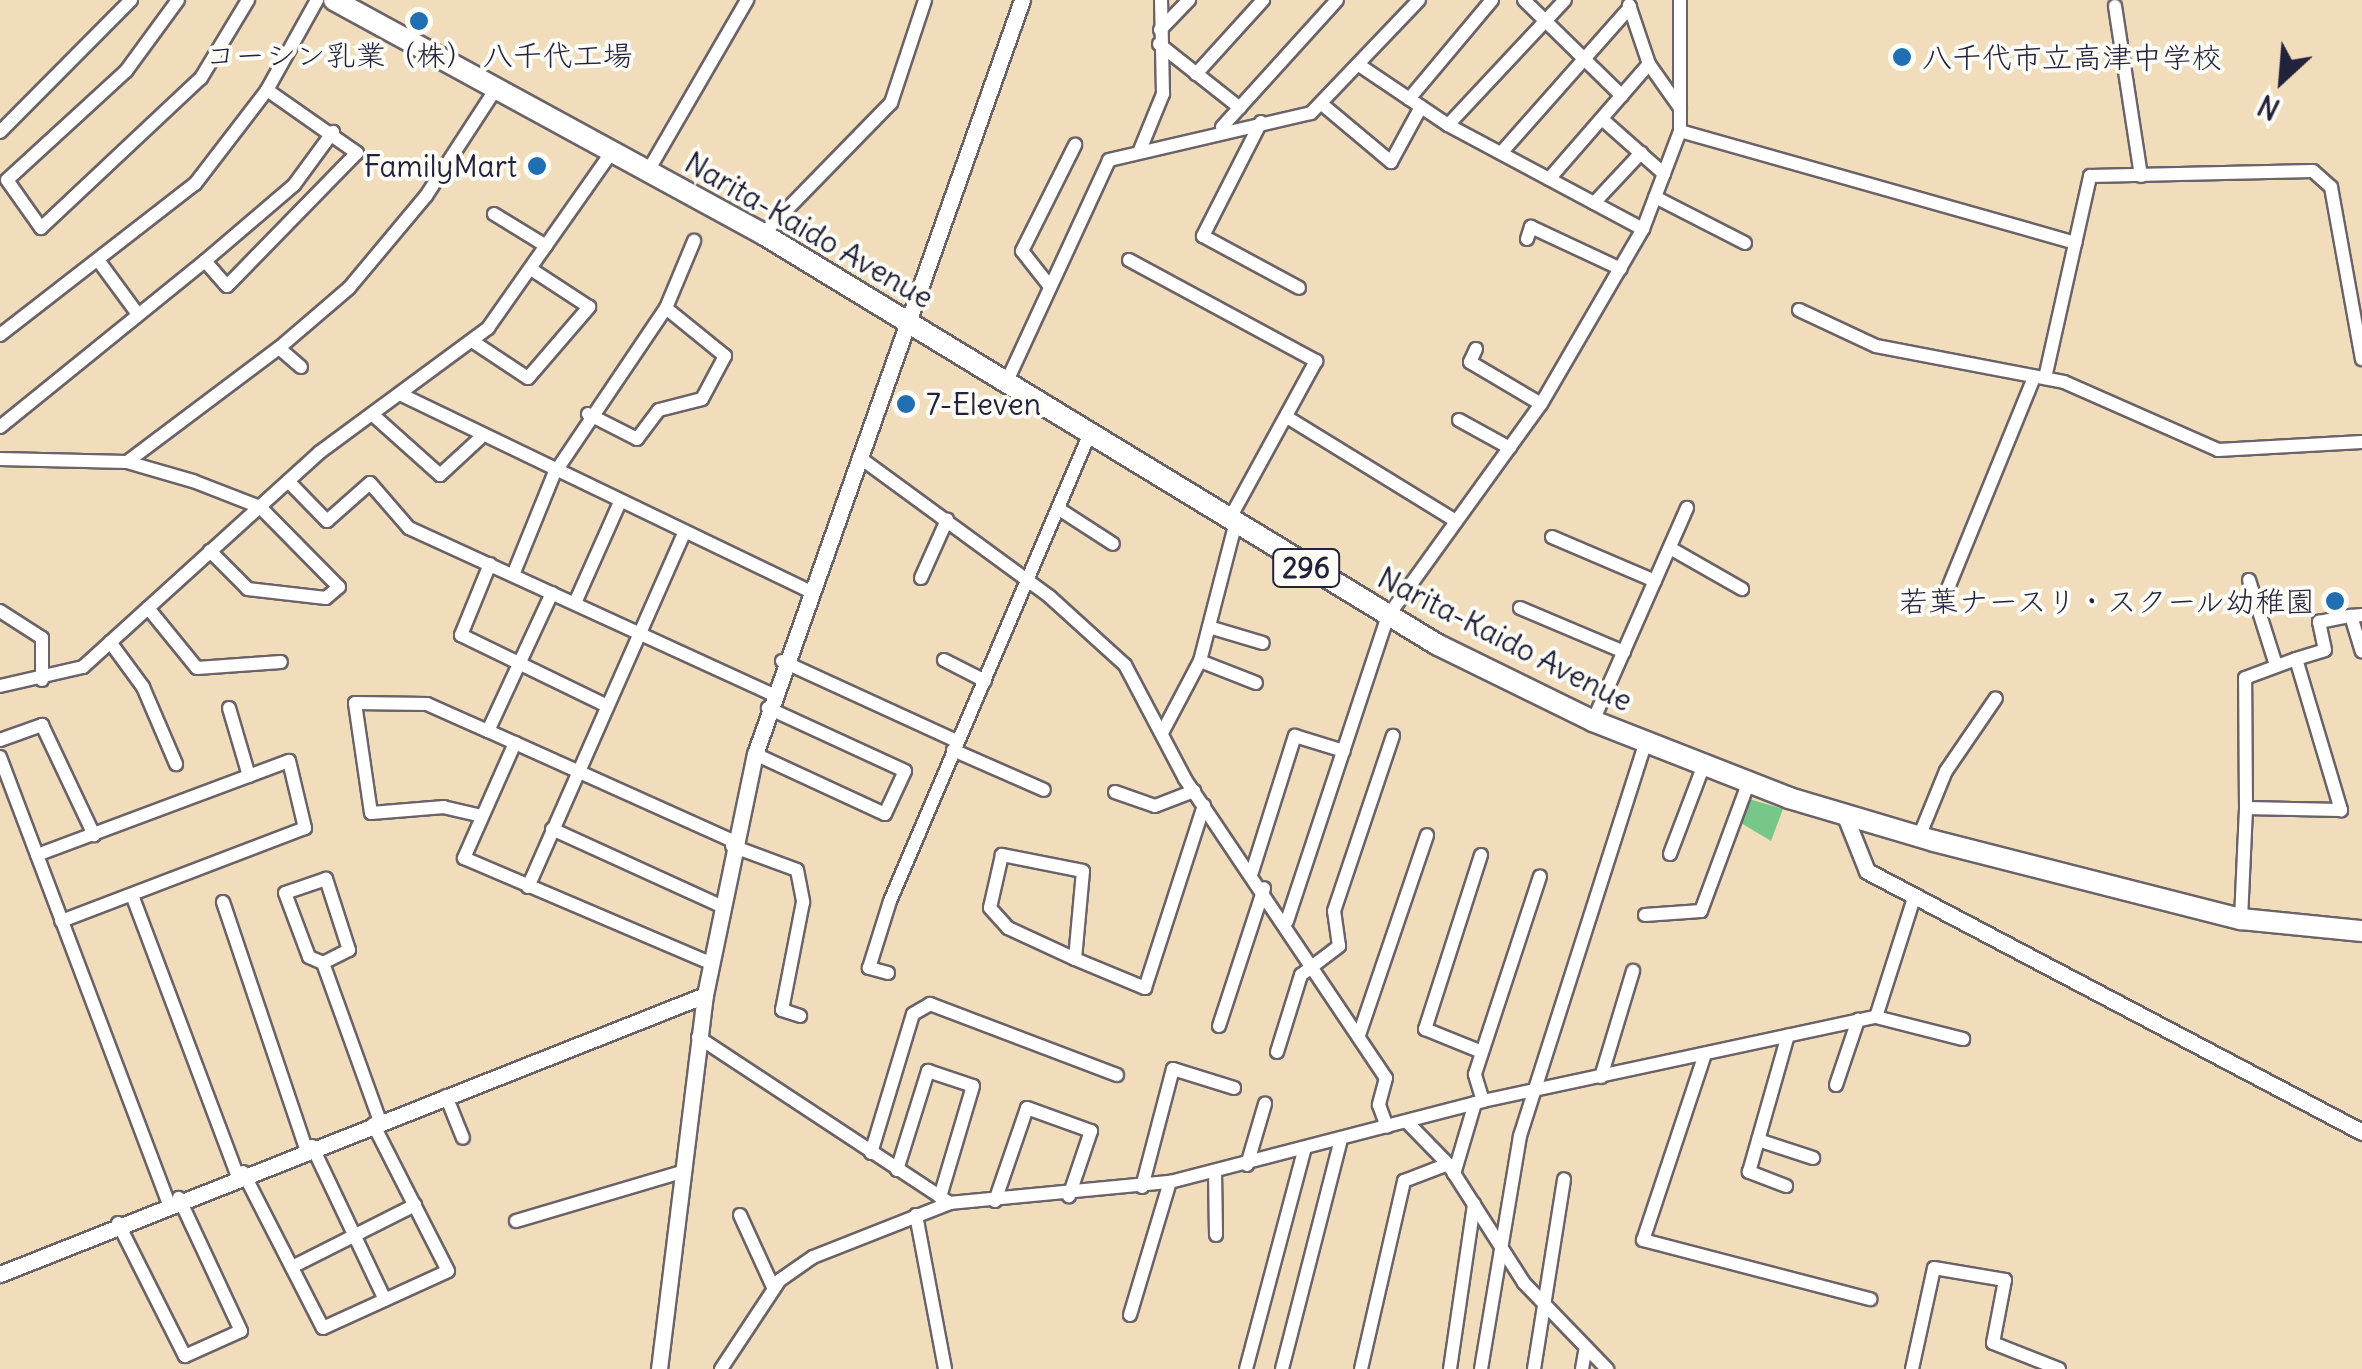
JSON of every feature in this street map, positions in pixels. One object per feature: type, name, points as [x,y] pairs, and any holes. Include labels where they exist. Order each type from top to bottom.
[{"type":"highway","name":"Narita-Kaido Avenue","points":[[334,0],[762,234],[1388,616],[1593,721],[1748,784],[1920,837],[2241,919],[2362,931]]},
{"type":"street","points":[[0,132],[131,0]]},
{"type":"street","points":[[178,0],[126,70],[6,180],[41,228],[201,78],[248,0]]},
{"type":"street","points":[[0,335],[195,184],[268,90],[317,0]]},
{"type":"street","points":[[648,170],[747,0]]},
{"type":"street","points":[[762,234],[891,102],[925,0]]},
{"type":"street","points":[[659,1369],[704,995],[755,754],[782,662],[1022,0]]},
{"type":"street","points":[[1140,150],[1163,94],[1161,0]]},
{"type":"street","points":[[1159,37],[1189,0]]},
{"type":"street","points":[[1196,74],[1263,0]]},
{"type":"street","points":[[1222,127],[1337,0]]},
{"type":"street","points":[[1007,380],[1102,167],[1140,150],[1323,105],[1419,0]]},
{"type":"street","points":[[1323,105],[1391,162],[1415,103],[1492,0]]},
{"type":"street","points":[[1524,0],[1622,96]]},
{"type":"street","points":[[1448,124],[1565,0]]},
{"type":"street","points":[[1287,921],[1388,616],[1541,404],[1643,229],[1680,131],[1680,0]]},
{"type":"street","points":[[1629,4],[1648,64],[1680,108]]},
{"type":"street","points":[[1501,153],[1629,4]]},
{"type":"street","points":[[2115,6],[2141,176]]},
{"type":"street","points":[[1159,37],[1196,74],[1240,108]]},
{"type":"street","points":[[1359,64],[1448,124],[1643,229]]},
{"type":"street","points":[[1549,179],[1648,64]]},
{"type":"street","points":[[127,462],[279,348],[349,288],[426,196],[497,87]]},
{"type":"street","points":[[205,261],[228,286],[309,210],[357,153],[333,132],[268,90]]},
{"type":"street","points":[[1602,119],[1664,174]]},
{"type":"street","points":[[1262,122],[1203,236],[1300,288]]},
{"type":"street","points":[[1680,131],[2075,243]]},
{"type":"street","points":[[0,427],[294,185],[333,132]]},
{"type":"street","points":[[1048,284],[1022,251],[1075,145]]},
{"type":"street","points":[[0,686],[42,680],[83,667],[288,481],[472,341],[530,269],[612,150]]},
{"type":"street","points":[[1594,203],[1640,153]]},
{"type":"street","points":[[1944,598],[2040,378],[2090,176],[2313,171],[2331,187],[2362,359]]},
{"type":"street","points":[[1655,197],[1744,243]]},
{"type":"street","points":[[494,214],[546,246]]},
{"type":"street","points":[[1527,239],[1531,227],[1621,269]]},
{"type":"street","points":[[513,575],[554,474],[588,414],[666,308],[694,241]]},
{"type":"street","points":[[98,260],[137,313]]},
{"type":"street","points":[[1129,260],[1316,362],[1290,419],[1233,520],[1200,661],[1162,734]]},
{"type":"street","points":[[472,341],[528,378],[589,307],[530,269]]},
{"type":"street","points":[[588,414],[637,440],[659,410],[702,399],[725,356],[666,308]]},
{"type":"street","points":[[1799,310],[1876,346],[2040,378],[2218,450],[2362,442]]},
{"type":"street","points":[[279,348],[301,368]]},
{"type":"street","points":[[1476,349],[1470,362],[1541,404]]},
{"type":"street","points":[[402,394],[479,439],[808,590]]},
{"type":"street","points":[[373,415],[440,474],[479,439]]},
{"type":"street","points":[[1290,419],[1456,521]]},
{"type":"street","points":[[1459,420],[1510,448]]},
{"type":"street","points":[[888,973],[869,968],[955,746],[1030,582],[1090,433]]},
{"type":"street","points":[[859,457],[1030,582],[1125,665],[1194,792],[1287,921],[1386,1078],[1380,1104],[1387,1128]]},
{"type":"street","points":[[0,459],[127,462],[260,507],[339,587],[326,598],[248,589],[210,551]]},
{"type":"street","points":[[288,481],[327,521],[370,483],[409,528],[640,633],[905,771],[885,814],[755,754]]},
{"type":"street","points":[[574,603],[619,504]]},
{"type":"street","points":[[1593,721],[1688,508]]},
{"type":"street","points":[[1059,510],[1112,544]]},
{"type":"street","points":[[921,578],[946,520]]},
{"type":"street","points":[[528,886],[684,534]]},
{"type":"street","points":[[1552,538],[1655,581]]},
{"type":"street","points":[[1670,548],[1742,590]]},
{"type":"street","points":[[490,564],[461,635],[607,706]]},
{"type":"street","points":[[2249,580],[2276,664]]},
{"type":"street","points":[[488,731],[552,593]]},
{"type":"street","points":[[148,608],[197,668],[281,662]]},
{"type":"street","points":[[1520,608],[1624,652]]},
{"type":"street","points":[[0,611],[42,638],[42,680]]},
{"type":"street","points":[[2241,919],[2246,678],[2276,664],[2325,650],[2319,622],[2356,615],[2362,651]]},
{"type":"street","points":[[1209,627],[1263,643]]},
{"type":"street","points":[[110,642],[143,686],[176,764]]},
{"type":"street","points":[[944,660],[984,681]]},
{"type":"street","points":[[2246,808],[2340,810],[2296,660]]},
{"type":"street","points":[[1200,661],[1256,683]]},
{"type":"street","points":[[782,662],[1044,790]]},
{"type":"street","points":[[1920,837],[1946,771],[1996,698]]},
{"type":"street","points":[[482,816],[444,807],[371,813],[355,703],[427,704],[796,870],[803,902],[782,1010],[800,1016]]},
{"type":"street","points":[[229,708],[248,776]]},
{"type":"street","points":[[0,740],[42,726],[94,834]]},
{"type":"street","points":[[1252,872],[1296,736],[1344,751]]},
{"type":"street","points":[[1276,1052],[1301,976],[1317,968],[1339,946],[1334,911],[1393,736]]},
{"type":"street","points":[[515,743],[464,858],[710,963]]},
{"type":"street","points":[[1481,1369],[1498,1243],[1532,1092],[1645,744]]},
{"type":"street","points":[[0,757],[174,1200],[241,1330],[185,1356],[118,1223]]},
{"type":"street","points":[[37,855],[289,761],[305,828],[62,921]]},
{"type":"street","points":[[1670,854],[1703,766]]},
{"type":"street","points":[[1646,915],[1700,911],[1748,784]]},
{"type":"street","points":[[1115,792],[1155,806],[1194,792]]},
{"type":"street","points":[[1075,959],[1082,871],[1002,855],[990,908],[1008,928],[1075,959],[1145,988],[1204,806]]},
{"type":"street","points":[[1846,816],[1867,871],[2362,1132]]},
{"type":"street","points":[[552,829],[721,906]]},
{"type":"street","points":[[1359,1035],[1427,835]]},
{"type":"street","points":[[1481,855],[1425,1029],[1482,1052]]},
{"type":"street","points":[[1451,1169],[1479,1102],[1475,1074],[1540,876]]},
{"type":"street","points":[[132,895],[240,1173],[324,1328],[448,1272],[376,1122],[323,963],[308,957],[285,893],[326,879],[349,950],[323,963]]},
{"type":"street","points":[[1219,1026],[1264,888]]},
{"type":"street","points":[[1876,1017],[1915,896]]},
{"type":"street","points":[[223,902],[309,1147],[385,1300]]},
{"type":"street","points":[[1600,1077],[1632,971]]},
{"type":"street","points":[[0,1274],[240,1173],[704,995]]},
{"type":"street","points":[[871,1153],[913,1014],[930,1004],[1117,1075]]},
{"type":"street","points":[[722,1369],[774,1287],[813,1257],[946,1200],[1069,1196],[1170,1182],[1304,1151],[1479,1102],[1876,1017],[1964,1039]]},
{"type":"street","points":[[1836,1085],[1858,1020]]},
{"type":"street","points":[[1786,1186],[1749,1172],[1788,1035]]},
{"type":"street","points":[[698,1037],[946,1200]]},
{"type":"street","points":[[1705,1054],[1644,1240],[1870,1299]]},
{"type":"street","points":[[1142,1187],[1172,1069],[1234,1088]]},
{"type":"street","points":[[897,1170],[928,1070],[974,1086],[946,1200]]},
{"type":"street","points":[[446,1096],[463,1138]]},
{"type":"street","points":[[1247,1165],[1265,1104]]},
{"type":"street","points":[[996,1201],[1027,1108],[1090,1132],[1069,1196]]},
{"type":"street","points":[[1407,1122],[1451,1169],[1542,1303],[1607,1369]]},
{"type":"street","points":[[1282,1369],[1341,1140]]},
{"type":"street","points":[[1758,1140],[1813,1158]]},
{"type":"street","points":[[1246,1369],[1304,1151]]},
{"type":"street","points":[[1361,1369],[1404,1181],[1451,1169]]},
{"type":"street","points":[[1214,1170],[1216,1236]]},
{"type":"street","points":[[516,1221],[682,1172]]},
{"type":"street","points":[[1534,1369],[1564,1179]]},
{"type":"street","points":[[1130,1315],[1170,1182]]},
{"type":"street","points":[[1450,1369],[1474,1204]]},
{"type":"street","points":[[292,1267],[414,1205]]},
{"type":"street","points":[[740,1215],[774,1287]]},
{"type":"street","points":[[916,1215],[945,1369]]},
{"type":"street","points":[[1912,1369],[1934,1268],[2005,1280],[1993,1343],[2035,1367],[2059,1369]]},
{"type":"street","points":[[1582,1369],[1586,1346]]},
{"type":"green space","points":[[1749,799],[1783,809],[1771,841],[1736,820]]},
{"type":"place","name":"コーシン乳業（株） 八千代工場","points":[[419,21]]},
{"type":"place","name":"八千代市立高津中学校","points":[[1902,57]]},
{"type":"place","name":"FamilyMart","points":[[537,166]]},
{"type":"place","name":"7-Eleven","points":[[906,404]]},
{"type":"place","name":"若葉ナースリ・スクール幼稚園","points":[[2335,601]]}]
